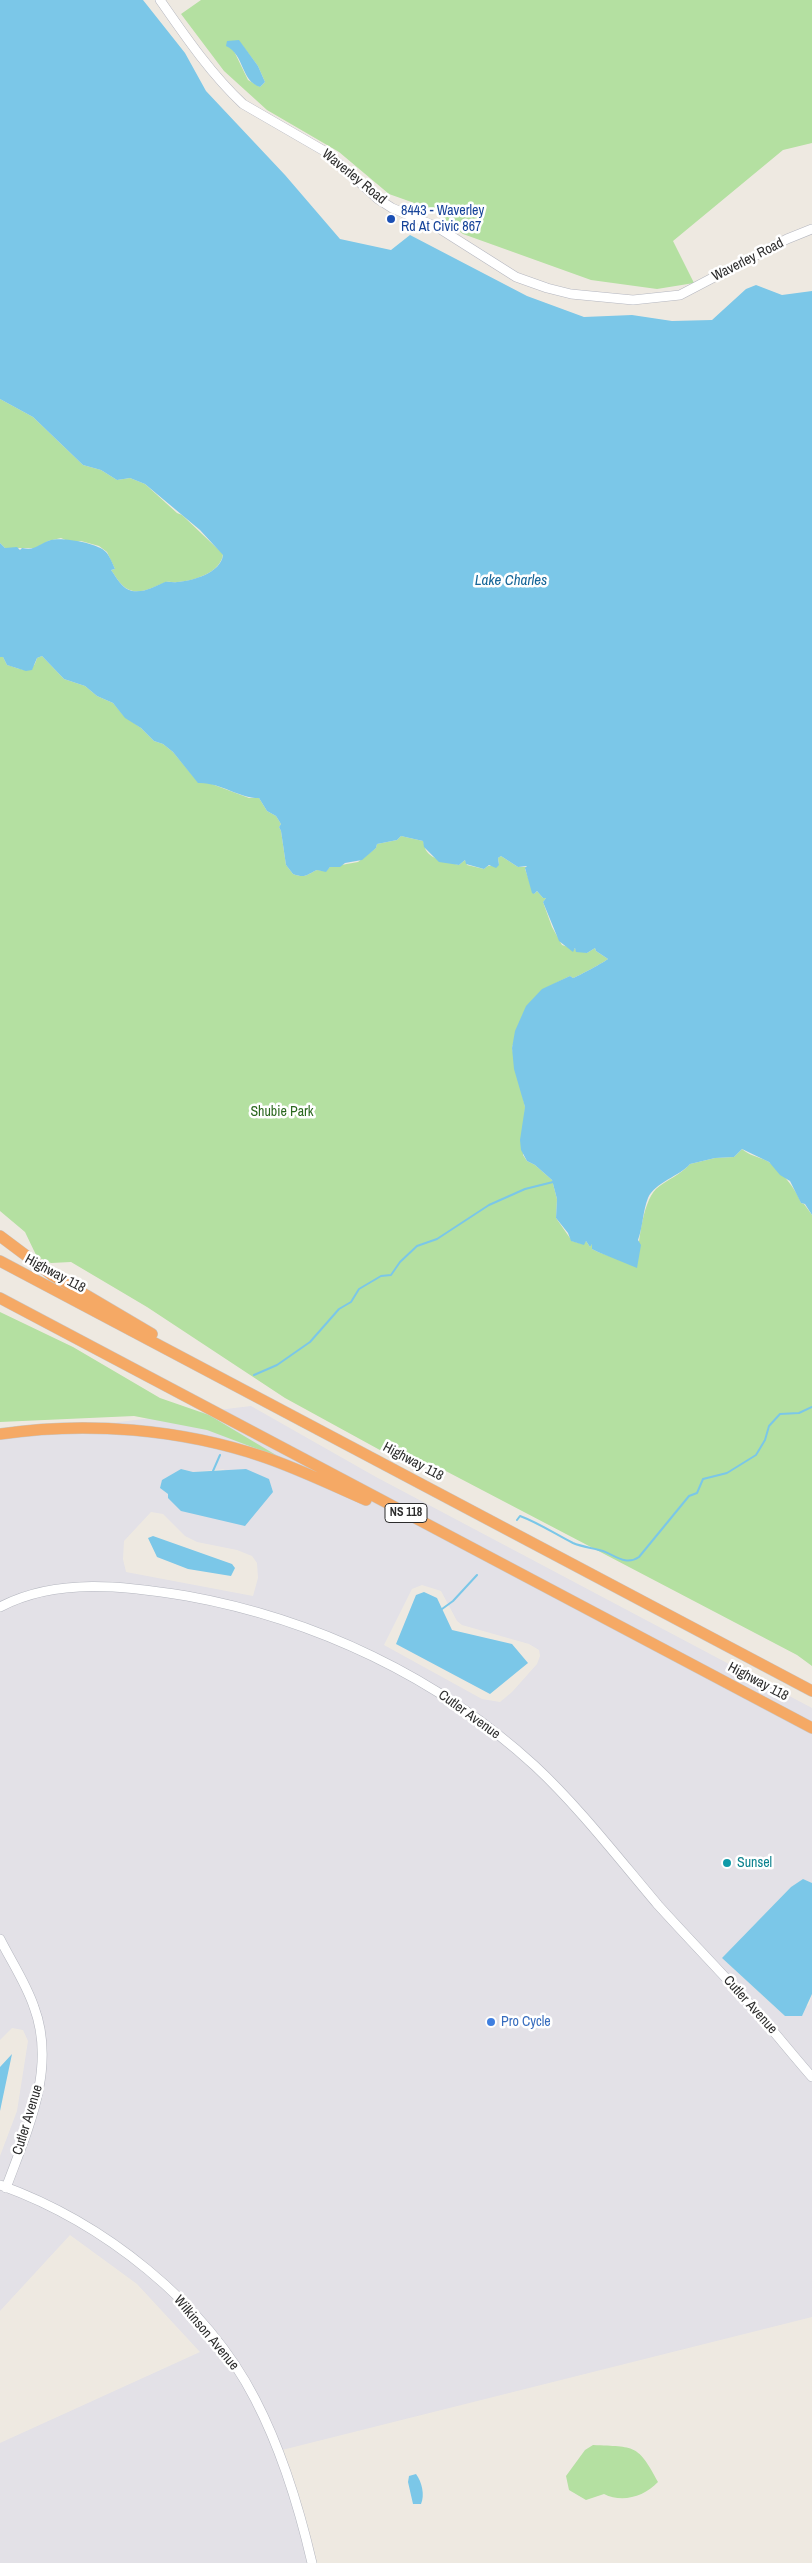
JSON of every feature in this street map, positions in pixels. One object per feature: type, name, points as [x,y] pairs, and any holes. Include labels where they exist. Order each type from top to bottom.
[{"type":"highway","points":[[0,1236],[52,1275],[258,1398]]},
{"type":"highway","name":"Highway 118","points":[[0,1261],[812,1691]]},
{"type":"highway","name":"Highway 118","points":[[0,1298],[812,1728]]},
{"type":"highway","points":[[0,1434],[58,1428],[96,1428],[178,1436],[221,1445],[304,1472],[401,1515],[534,1582]]},
{"type":"street","name":"Waverley Road","points":[[160,0],[181,30],[243,104],[326,152],[378,199],[392,208],[437,227],[516,277],[547,288],[571,294],[633,300],[680,295],[787,239],[812,229]]},
{"type":"street","name":"Cutler Avenue","points":[[0,1607],[34,1592],[71,1586],[164,1592],[239,1606],[281,1619],[349,1645],[404,1672],[442,1694],[491,1730],[536,1767],[677,1926],[748,2002],[812,2077]]},
{"type":"street","name":"Cutler Avenue","points":[[0,1939],[34,2007],[42,2042],[42,2072],[35,2105],[3,2186]]},
{"type":"street","name":"Wilkinson Avenue","points":[[3,2186],[93,2231],[133,2257],[170,2290],[217,2342],[252,2393],[275,2442],[295,2496],[312,2563]]},
{"type":"shaded area","points":[[251,1406],[376,1477],[812,1708],[812,1883],[803,1879],[791,1887],[722,1958],[785,2016],[809,2005],[812,1994],[812,2317],[282,2450],[309,2563],[0,2563],[0,2443],[200,2352],[137,2284],[70,2235],[0,2311],[0,2156],[17,2111],[28,2041],[23,2030],[12,2028],[0,2040],[0,1439],[28,1433]],"holes":[[[181,1469],[193,1472],[225,1469],[168,1494],[160,1488],[161,1485]],[[151,1512],[163,1514],[185,1536],[197,1542],[237,1550],[252,1556],[257,1563],[258,1578],[253,1596],[126,1572],[123,1559],[124,1541]],[[422,1585],[441,1591],[457,1621],[462,1625],[529,1644],[539,1650],[540,1656],[537,1664],[512,1692],[500,1702],[482,1699],[384,1645],[412,1589]]]},
{"type":"green space","points":[[201,0],[812,0],[812,143],[783,150],[673,241],[694,283],[657,289],[591,280],[463,234],[431,209],[389,194],[339,152],[267,110],[224,71],[181,14]],"holes":[[[239,41],[258,66],[265,82],[260,87],[248,80],[233,49]]]},
{"type":"green space","points":[[0,399],[33,417],[83,465],[101,470],[117,480],[130,478],[145,484],[177,513],[182,515],[223,554],[221,561],[212,571],[198,578],[167,582],[146,590],[133,591],[123,586],[118,580],[111,570],[115,569],[107,552],[99,546],[81,541],[70,542],[61,538],[48,541],[36,548],[5,548],[0,543]]},
{"type":"green space","name":"Shubie Park","points":[[42,656],[64,679],[85,686],[97,696],[113,703],[124,716],[141,728],[154,741],[163,744],[173,752],[198,782],[209,783],[249,798],[259,798],[267,811],[276,816],[281,824],[279,827],[286,865],[293,874],[304,876],[317,870],[326,871],[330,867],[358,862],[376,848],[377,844],[397,840],[401,836],[423,841],[427,852],[435,858],[459,865],[465,860],[467,865],[484,869],[488,866],[499,865],[498,858],[501,856],[518,867],[527,867],[525,869],[534,894],[537,891],[543,898],[546,898],[543,902],[552,927],[562,945],[587,953],[595,948],[596,951],[608,959],[576,977],[570,976],[556,983],[536,996],[520,1021],[512,1048],[525,1107],[523,1155],[527,1161],[535,1165],[552,1180],[557,1199],[556,1218],[572,1241],[582,1244],[586,1241],[590,1247],[592,1243],[592,1249],[637,1266],[644,1214],[647,1204],[656,1189],[690,1164],[715,1158],[734,1157],[742,1149],[772,1164],[792,1186],[801,1203],[804,1204],[812,1215],[812,1666],[797,1655],[440,1468],[426,1466],[410,1455],[389,1455],[285,1398],[147,1307],[71,1262],[51,1263],[37,1257],[25,1232],[0,1211],[0,657],[3,657],[7,665],[26,670],[35,664],[37,658]]},
{"type":"green space","points":[[0,1312],[73,1347],[160,1398],[209,1415],[281,1458],[207,1430],[134,1416],[0,1422]]},
{"type":"green space","points":[[593,2445],[618,2446],[634,2450],[645,2460],[658,2482],[640,2495],[632,2497],[618,2498],[604,2494],[586,2500],[569,2490],[566,2476],[585,2450]]},
{"type":"water","name":"Lake Charles","points":[[0,0],[143,0],[185,53],[206,91],[285,175],[340,239],[391,250],[410,235],[527,296],[584,317],[632,315],[672,321],[712,320],[746,289],[756,285],[782,295],[812,291],[812,1215],[805,1204],[801,1203],[790,1181],[780,1175],[769,1162],[742,1149],[734,1157],[715,1158],[690,1164],[651,1192],[646,1203],[638,1240],[641,1245],[637,1268],[592,1249],[592,1244],[590,1247],[586,1241],[584,1245],[571,1241],[568,1233],[556,1218],[557,1199],[552,1180],[535,1165],[527,1161],[521,1150],[520,1140],[525,1107],[514,1069],[512,1048],[515,1031],[526,1006],[542,989],[570,976],[576,977],[608,959],[596,951],[595,948],[587,953],[576,952],[575,948],[573,952],[559,941],[543,902],[546,898],[543,898],[537,891],[534,894],[532,893],[525,868],[527,866],[518,867],[501,856],[498,858],[499,865],[496,868],[489,865],[484,869],[466,864],[465,860],[459,865],[439,862],[424,847],[423,841],[401,836],[397,840],[377,844],[376,848],[362,860],[345,863],[340,867],[330,867],[326,872],[317,870],[304,876],[293,874],[286,865],[279,827],[281,824],[276,816],[267,811],[259,798],[244,796],[206,783],[198,783],[173,752],[163,744],[154,741],[141,728],[125,718],[113,703],[97,696],[85,686],[64,679],[42,656],[37,658],[32,670],[26,671],[7,665],[3,657],[0,657],[0,543],[5,548],[17,547],[20,550],[22,548],[34,548],[56,539],[96,546],[107,553],[115,569],[111,570],[123,586],[132,591],[150,589],[165,582],[198,578],[217,567],[223,555],[200,530],[145,484],[130,478],[117,480],[101,470],[83,465],[33,417],[0,399]]},
{"type":"water","points":[[239,40],[258,66],[265,82],[260,87],[249,79],[237,55],[226,46],[227,41]]},
{"type":"water","points":[[181,1469],[193,1472],[246,1469],[269,1479],[273,1492],[245,1526],[181,1511],[168,1498],[168,1494],[160,1488],[162,1480]]},
{"type":"water","points":[[153,1536],[232,1564],[235,1568],[231,1576],[188,1569],[157,1557],[148,1538]]},
{"type":"water","points":[[424,1592],[437,1598],[452,1630],[512,1644],[528,1663],[490,1694],[396,1644],[416,1595]]},
{"type":"water","points":[[803,1879],[812,1883],[812,1994],[802,2016],[785,2016],[722,1958],[791,1887]]},
{"type":"water","points":[[12,2054],[0,2111],[0,2067]]},
{"type":"water","points":[[416,2474],[422,2489],[423,2497],[421,2504],[413,2504],[408,2482],[409,2476]]},
{"type":"waterway","points":[[254,1375],[277,1365],[310,1342],[339,1309],[351,1302],[359,1289],[381,1276],[391,1275],[400,1262],[417,1246],[437,1239],[489,1205],[525,1189],[553,1182]]},
{"type":"waterway","points":[[517,1520],[520,1516],[566,1540],[603,1551],[621,1559],[634,1560],[639,1557],[689,1496],[697,1493],[703,1479],[727,1473],[756,1455],[765,1440],[769,1426],[780,1414],[799,1413],[812,1407]]},
{"type":"waterway","points":[[213,1471],[220,1455]]},
{"type":"waterway","points":[[442,1609],[453,1601],[477,1575]]},
{"type":"place","name":"8443 - Waverley Rd At Civic 867","points":[[391,219]]},
{"type":"place","name":"Sunsel","points":[[727,1863]]},
{"type":"place","name":"Pro Cycle","points":[[491,2022]]}]
